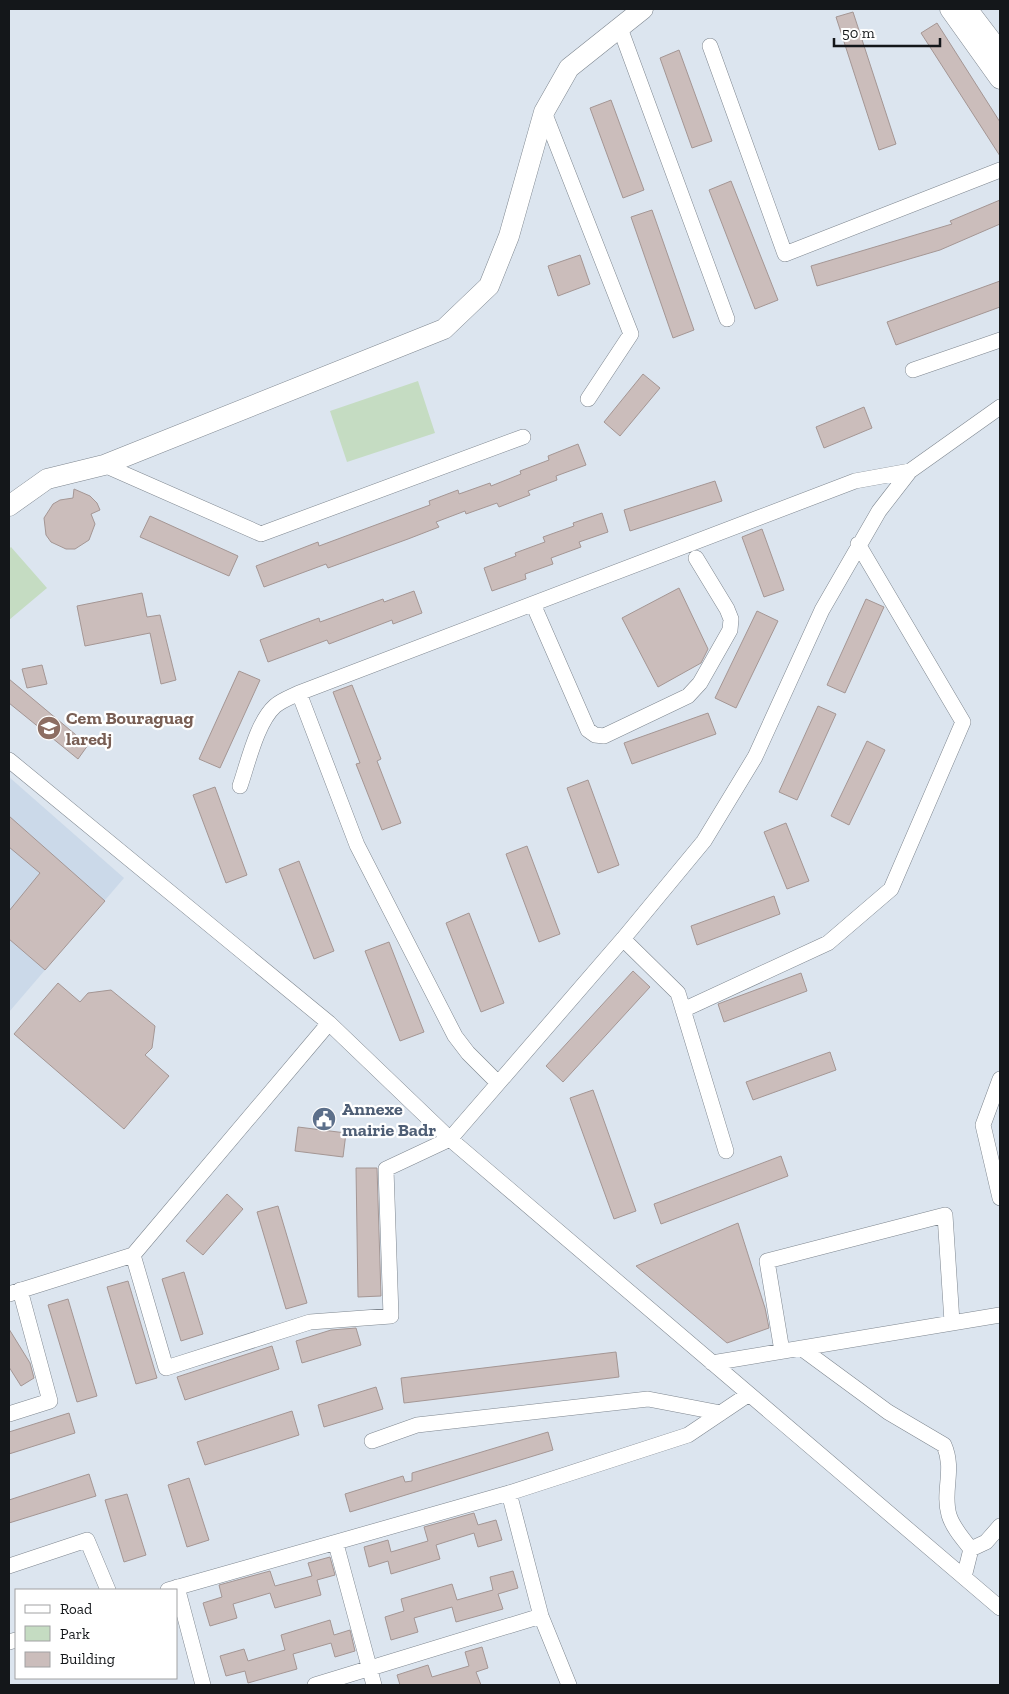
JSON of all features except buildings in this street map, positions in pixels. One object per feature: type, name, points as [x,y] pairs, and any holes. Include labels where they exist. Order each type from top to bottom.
[{"type":"main road","points":[[950,9],[1000,79]]},
{"type":"main road","points":[[968,9],[1000,52]]},
{"type":"main road","points":[[9,506],[47,479],[104,464],[444,329],[488,286],[509,236],[544,112],[569,68],[640,10]]},
{"type":"street","points":[[620,28],[727,319]]},
{"type":"street","points":[[710,46],[785,254],[1000,170]]},
{"type":"street","points":[[544,112],[631,334],[588,399]]},
{"type":"street","points":[[913,370],[1000,340]]},
{"type":"street","points":[[133,1255],[166,1368],[310,1322],[390,1316],[386,1169],[450,1139],[623,939],[704,841],[735,793],[755,757],[822,610],[858,544],[879,511],[910,471],[1000,407]]},
{"type":"street","points":[[104,464],[262,534],[523,437]]},
{"type":"street","points":[[240,786],[257,737],[270,712],[284,700],[855,481],[910,471]]},
{"type":"street","points":[[683,1010],[828,943],[891,888],[963,722],[858,544]]},
{"type":"street","points":[[533,604],[588,730],[595,735],[604,736],[681,701],[688,696],[700,683],[730,630],[731,619],[727,609],[696,558]]},
{"type":"street","points":[[299,693],[349,827],[372,876],[455,1036],[468,1053],[498,1083]]},
{"type":"street","points":[[9,760],[328,1023],[450,1139],[1000,1608]]},
{"type":"street","points":[[623,939],[678,993],[726,1151]]},
{"type":"street","points":[[9,1414],[50,1402],[14,1292],[133,1255],[328,1023]]},
{"type":"street","points":[[1000,1079],[983,1125],[1000,1198]]},
{"type":"street","points":[[782,1351],[767,1261],[945,1216],[952,1322]]},
{"type":"street","points":[[712,1363],[1000,1315]]},
{"type":"street","points":[[800,1348],[888,1412],[944,1445],[950,1468],[948,1491],[949,1515],[958,1532],[971,1549]]},
{"type":"street","points":[[172,1589],[336,1544],[509,1493],[688,1435],[749,1394]]},
{"type":"street","points":[[372,1441],[417,1425],[648,1399],[721,1413]]},
{"type":"street","points":[[509,1493],[542,1616],[564,1684]]},
{"type":"street","points":[[971,1549],[986,1542],[1000,1526]]},
{"type":"street","points":[[9,1566],[87,1540],[108,1589]]},
{"type":"street","points":[[336,1544],[374,1685]]},
{"type":"street","points":[[964,1577],[971,1549]]},
{"type":"street","points":[[178,1608],[202,1685]]},
{"type":"street","points":[[316,1685],[542,1616]]},
{"type":"shaded area","points":[[9,777],[124,878],[9,1012]]},
{"type":"green space","points":[[418,381],[435,433],[347,462],[330,411]]},
{"type":"green space","points":[[11,547],[47,588],[9,620],[9,549]]},
{"type":"place","name":"Cem Bouraguag laredj","points":[[49,728]]},
{"type":"place","name":"Annexe mairie Badr","points":[[324,1119]]}]
